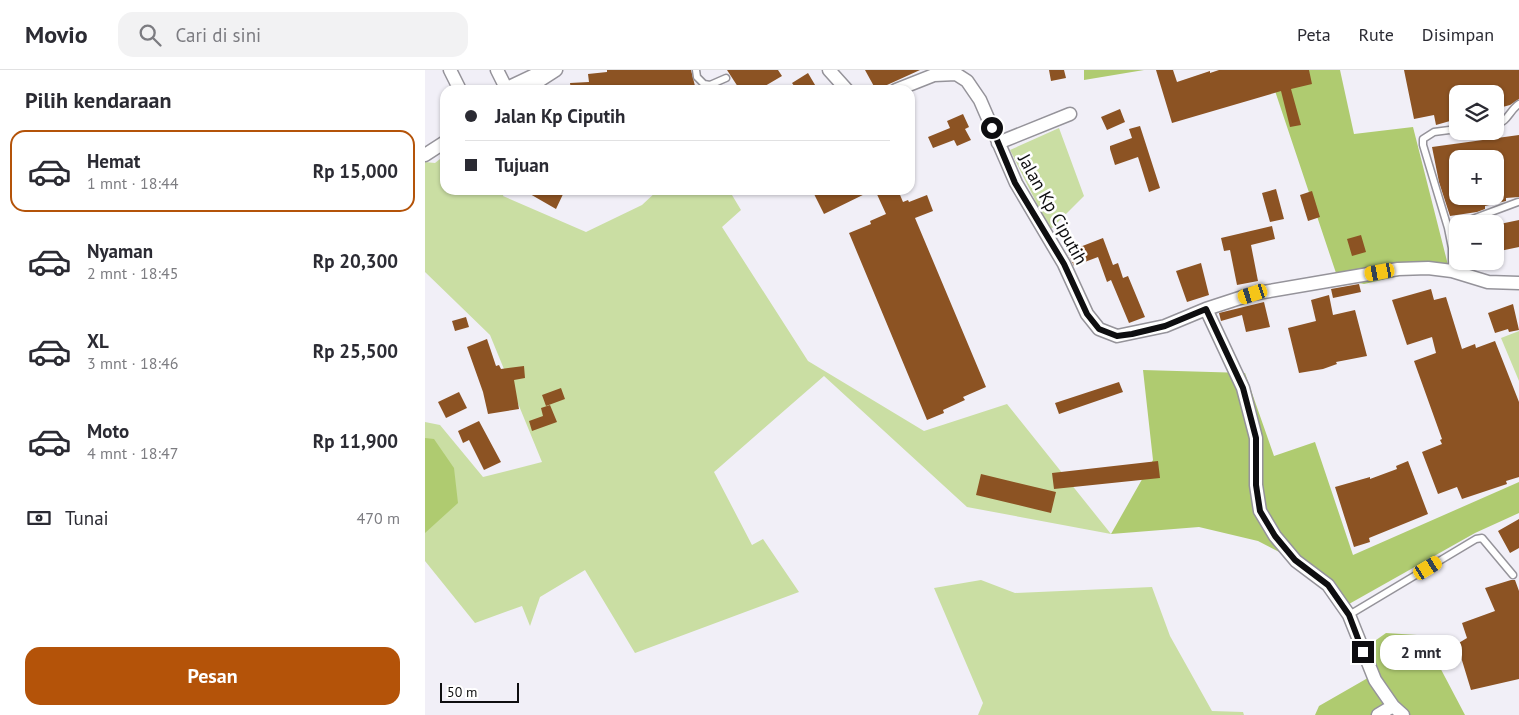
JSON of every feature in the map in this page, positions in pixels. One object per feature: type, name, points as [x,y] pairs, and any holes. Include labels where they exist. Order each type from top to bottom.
[{"type":"street","points":[[450,70],[457,85]]},
{"type":"street","points":[[497,70],[503,85]]},
{"type":"street","points":[[514,85],[542,73],[556,70]]},
{"type":"street","points":[[829,70],[842,85]]},
{"type":"street","name":"Jalan Kp Ciputih","points":[[906,85],[933,72],[956,74],[967,81],[980,100],[1015,183],[1064,264],[1087,314],[1099,329],[1117,336],[1165,326],[1206,309],[1253,294],[1398,269],[1428,268],[1452,271],[1488,282],[1519,283]]},
{"type":"street","points":[[530,85],[542,73]]},
{"type":"street","points":[[998,143],[1069,114]]},
{"type":"street","points":[[425,155],[440,145]]},
{"type":"street","points":[[1206,309],[1245,396],[1256,438],[1256,485],[1260,511],[1275,536],[1295,560],[1328,585],[1349,615],[1375,680],[1393,706],[1403,715]]},
{"type":"street","points":[[1378,715],[1393,706]]},
{"type":"lane","points":[[696,70],[697,77],[704,84],[710,85],[726,78]]},
{"type":"lane","points":[[1504,121],[1519,104]]},
{"type":"lane","points":[[1449,130],[1434,132],[1423,139],[1423,145],[1448,228],[1452,248],[1452,271]]},
{"type":"lane","points":[[1483,215],[1518,202]]},
{"type":"lane","points":[[1349,615],[1476,539],[1481,538],[1513,575]]},
{"type":"green space","points":[[1084,70],[1144,70],[1084,80]]},
{"type":"green space","points":[[1268,70],[1340,70],[1354,134],[1413,127],[1448,265],[1364,284],[1338,279]]},
{"type":"green space","points":[[1059,128],[1084,196],[1050,230],[1010,150]]},
{"type":"green space","points":[[440,159],[440,195],[503,195],[586,232],[642,205],[653,195],[732,195],[741,210],[722,227],[808,361],[924,431],[1007,404],[1111,534],[967,507],[824,376],[714,472],[752,545],[763,539],[799,592],[635,653],[585,570],[540,597],[530,626],[522,606],[475,623],[425,561],[425,422],[440,425],[483,477],[542,462],[490,335],[425,272],[425,162],[435,163]]},
{"type":"green space","points":[[1519,331],[1519,381],[1501,338]]},
{"type":"green space","points":[[1143,370],[1245,373],[1274,456],[1315,442],[1353,555],[1519,482],[1519,513],[1475,533],[1349,604],[1324,575],[1258,541],[1199,527],[1111,534],[1153,460]]},
{"type":"green space","points":[[425,438],[434,439],[454,468],[458,503],[425,533]]},
{"type":"green space","points":[[981,580],[1015,593],[1152,587],[1170,636],[1212,711],[1243,712],[1244,715],[978,715],[983,703],[934,588]]},
{"type":"green space","points":[[1386,633],[1417,635],[1435,658],[1465,715],[1315,715],[1319,706],[1373,675],[1362,650]]},
{"type":"building","points":[[607,70],[691,70],[695,85],[570,85],[570,83],[589,82],[588,74],[607,72]]},
{"type":"building","points":[[727,70],[778,70],[782,76],[767,85],[737,85]]},
{"type":"building","points":[[865,70],[920,70],[887,85],[873,85]]},
{"type":"building","points":[[1049,70],[1064,70],[1066,78],[1051,81]]},
{"type":"building","points":[[1156,70],[1173,70],[1177,82],[1210,71],[1210,73],[1219,70],[1309,70],[1312,84],[1291,89],[1301,125],[1290,127],[1281,91],[1172,123]]},
{"type":"building","points":[[1404,70],[1519,70],[1519,99],[1510,105],[1504,107],[1504,85],[1449,85],[1449,121],[1436,125],[1434,115],[1414,119]]},
{"type":"building","points":[[808,73],[815,85],[793,85],[792,83]]},
{"type":"building","points":[[1120,109],[1125,122],[1107,130],[1101,117]]},
{"type":"building","points":[[963,114],[969,127],[965,129],[971,140],[957,146],[954,140],[933,148],[928,137],[950,128],[947,121]]},
{"type":"building","points":[[1140,126],[1160,188],[1149,192],[1138,157],[1115,165],[1110,149],[1110,146],[1132,138],[1129,129]]},
{"type":"building","points":[[1519,135],[1519,197],[1506,198],[1504,201],[1504,150],[1449,150],[1449,205],[1489,205],[1485,206],[1485,209],[1477,212],[1450,215],[1439,182],[1432,147],[1483,140],[1504,140],[1504,137]]},
{"type":"building","points":[[1276,189],[1284,219],[1270,222],[1262,193]]},
{"type":"building","points":[[1312,191],[1320,217],[1308,221],[1300,195]]},
{"type":"building","points":[[532,195],[563,195],[556,209]]},
{"type":"building","points":[[814,195],[863,195],[824,214]]},
{"type":"building","points":[[877,195],[900,195],[903,202],[908,200],[909,202],[927,195],[933,211],[915,218],[986,387],[963,397],[965,400],[943,410],[944,413],[927,420],[849,233],[871,224],[870,221],[886,214]]},
{"type":"building","points":[[1519,220],[1519,247],[1504,250],[1504,223]]},
{"type":"building","points":[[1272,226],[1275,239],[1251,245],[1258,281],[1237,285],[1230,250],[1224,251],[1221,238]]},
{"type":"building","points":[[1361,235],[1366,252],[1352,256],[1347,239]]},
{"type":"building","points":[[1103,238],[1113,265],[1118,263],[1123,278],[1128,276],[1145,317],[1129,323],[1111,280],[1107,282],[1098,257],[1074,266],[1067,252]]},
{"type":"building","points":[[1201,263],[1209,295],[1187,302],[1176,271]]},
{"type":"building","points":[[1359,284],[1361,292],[1333,298],[1331,289]]},
{"type":"building","points":[[1431,289],[1434,300],[1446,297],[1462,349],[1475,344],[1476,348],[1495,341],[1519,402],[1519,477],[1506,481],[1507,484],[1462,499],[1457,487],[1438,494],[1422,452],[1442,444],[1440,440],[1442,439],[1414,361],[1436,353],[1432,337],[1407,345],[1392,300]]},
{"type":"building","points":[[1329,295],[1333,315],[1355,310],[1367,356],[1336,362],[1337,364],[1323,369],[1299,373],[1288,328],[1316,321],[1311,300]]},
{"type":"building","points":[[1264,302],[1270,327],[1246,332],[1242,315],[1221,321],[1219,313]]},
{"type":"building","points":[[1513,304],[1519,330],[1509,332],[1508,329],[1495,333],[1488,313]]},
{"type":"building","points":[[466,317],[469,327],[455,331],[452,321]]},
{"type":"building","points":[[487,339],[496,366],[499,365],[501,369],[524,366],[525,378],[514,380],[519,409],[488,414],[483,392],[467,347]]},
{"type":"building","points":[[1119,382],[1123,392],[1059,414],[1055,403]]},
{"type":"building","points":[[561,388],[565,399],[546,406],[542,395]]},
{"type":"building","points":[[459,392],[467,408],[446,418],[438,402]]},
{"type":"building","points":[[550,405],[557,422],[532,431],[529,421],[543,416],[541,408]]},
{"type":"building","points":[[479,421],[501,462],[484,470],[469,440],[463,443],[458,431]]},
{"type":"building","points":[[1158,461],[1160,478],[1054,489],[1052,473]]},
{"type":"building","points":[[1408,461],[1428,514],[1369,538],[1370,542],[1354,547],[1335,487],[1370,477],[1370,479],[1397,469],[1396,466]]},
{"type":"building","points":[[981,474],[1056,492],[1051,513],[976,495]]},
{"type":"building","points":[[1519,519],[1519,548],[1510,553],[1498,531]]},
{"type":"building","points":[[1515,580],[1519,591],[1519,679],[1471,690],[1457,644],[1467,638],[1462,623],[1495,611],[1485,588]]},
{"type":"route","points":[[992,128],[1015,183],[1064,264],[1087,314],[1099,329],[1117,336],[1132,334],[1165,326],[1206,309],[1243,388],[1256,438],[1256,485],[1260,511],[1275,536],[1295,560],[1328,585],[1349,615],[1363,652]]}]
